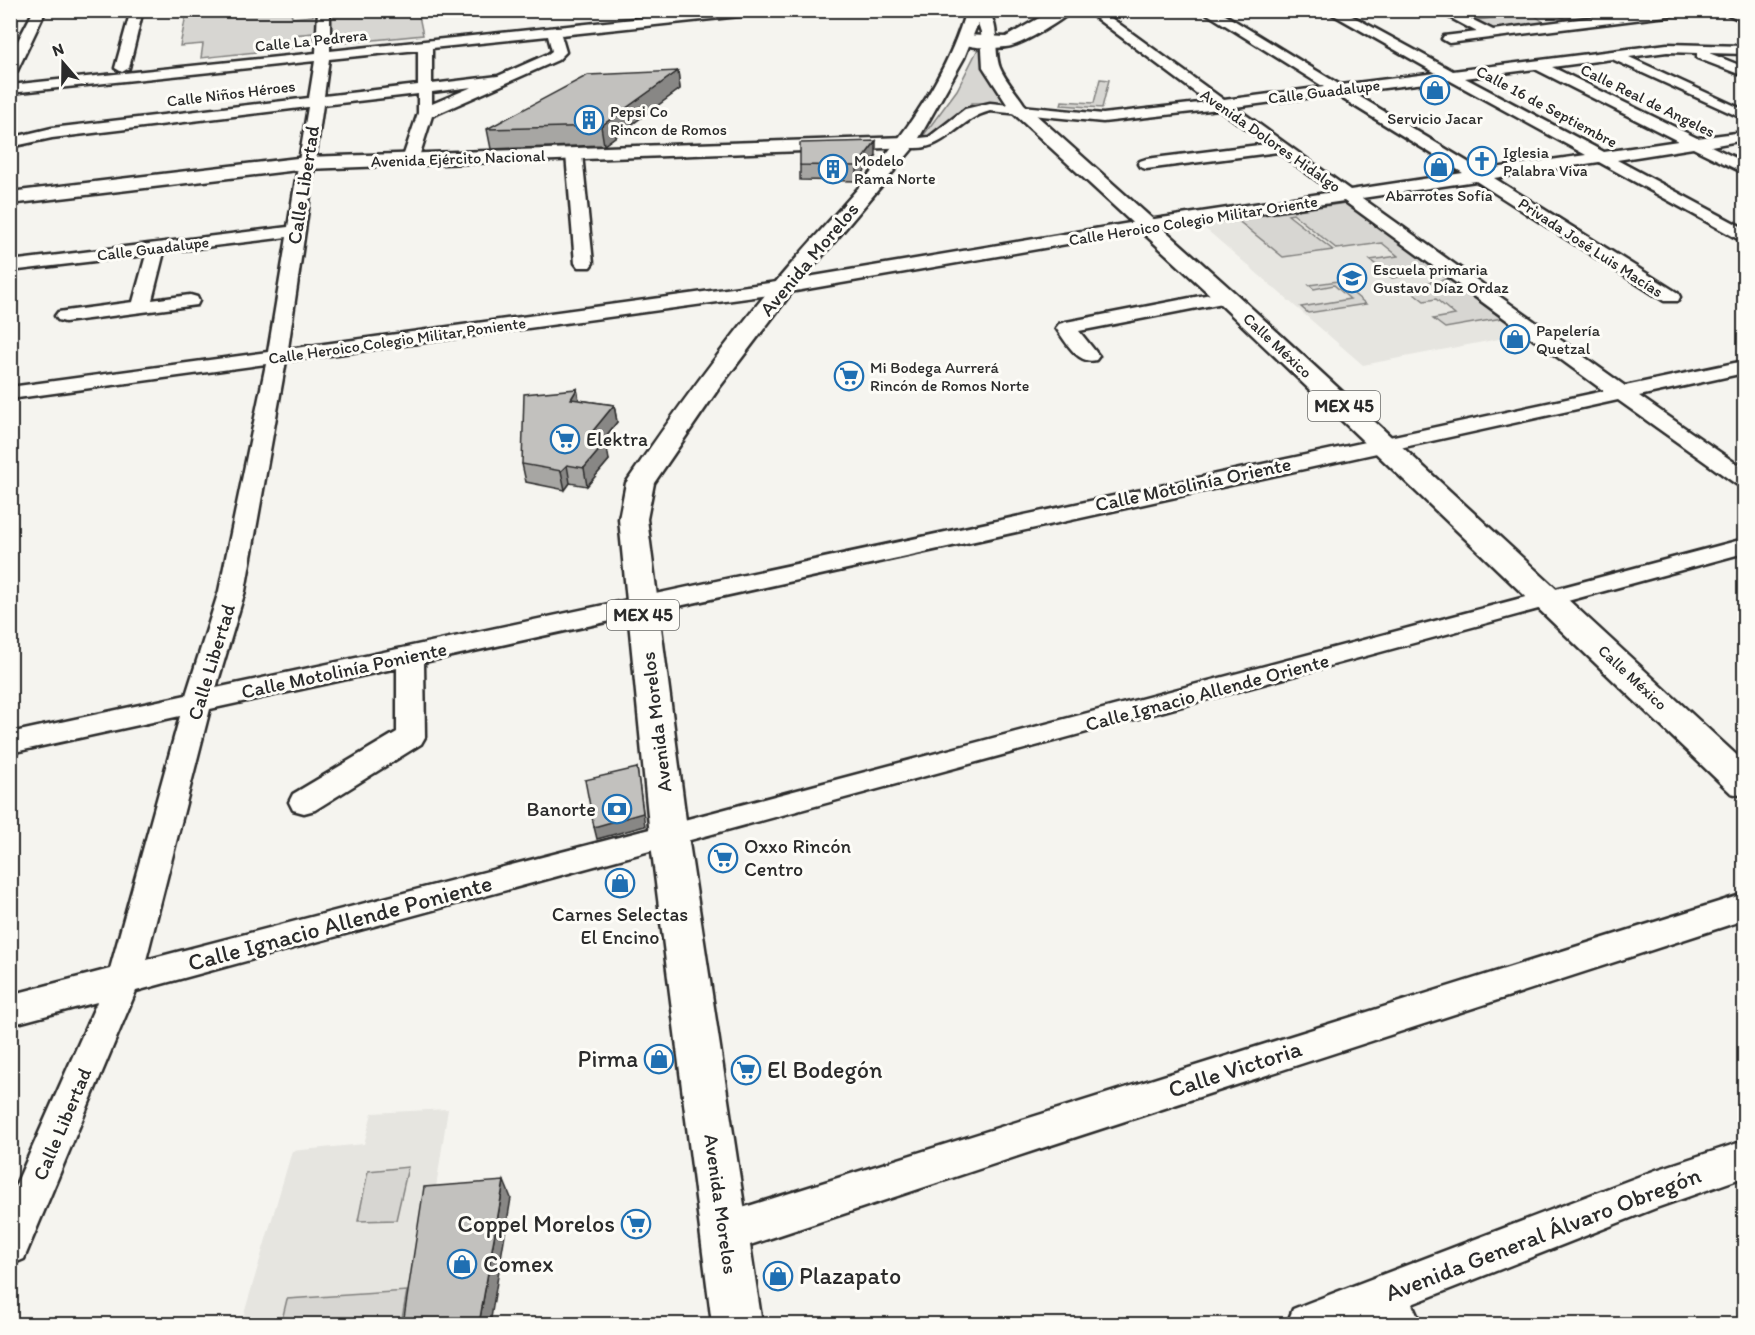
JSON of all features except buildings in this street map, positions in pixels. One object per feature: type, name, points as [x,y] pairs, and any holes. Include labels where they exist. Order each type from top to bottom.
[{"type":"main road","name":"Calle México","points":[[980,10],[989,32],[976,31],[991,67],[1018,108],[1226,297],[1744,783]]},
{"type":"main road","points":[[976,31],[1009,42],[1065,10]]},
{"type":"main road","name":"Avenida Morelos","points":[[737,1324],[669,836],[633,519],[636,496],[640,483],[709,383],[784,287],[902,149],[976,31]]},
{"type":"main road","name":"Avenida Ejército Nacional","points":[[10,207],[305,168],[744,152],[902,149]]},
{"type":"main road","name":"Avenida Ejército Nacional","points":[[10,198],[305,168],[410,160],[575,159]]},
{"type":"street","points":[[10,71],[40,10]]},
{"type":"street","points":[[122,68],[137,10]]},
{"type":"street","name":"Calle Libertad","points":[[10,1245],[124,979],[198,702],[232,591],[276,357],[296,231],[323,51],[324,10]]},
{"type":"street","name":"Calle La Pedrera","points":[[10,89],[323,51],[425,45],[759,10]]},
{"type":"street","name":"Avenida Dolores Hidalgo","points":[[1091,10],[1744,479]]},
{"type":"street","name":"Privada José Luis Macías","points":[[1207,10],[1481,177],[1671,297]]},
{"type":"street","name":"Calle 16 de Septiembre","points":[[1331,10],[1744,235]]},
{"type":"street","points":[[1442,10],[1492,34]]},
{"type":"street","points":[[1449,39],[1683,10]]},
{"type":"street","points":[[1725,10],[1744,18]]},
{"type":"street","points":[[1545,15],[1612,55],[1744,115]]},
{"type":"street","points":[[1649,15],[1670,24]]},
{"type":"street","points":[[425,113],[553,57],[559,52],[553,31]]},
{"type":"street","points":[[1701,36],[1738,50]]},
{"type":"street","points":[[410,160],[425,113],[425,45]]},
{"type":"street","points":[[1684,48],[1744,72]]},
{"type":"street","name":"Calle Guadalupe","points":[[902,149],[933,141],[970,112],[990,107],[1103,118],[1612,55],[1684,48],[1738,50]]},
{"type":"street","points":[[10,80],[323,51]]},
{"type":"street","name":"Calle Real de Angeles","points":[[1536,64],[1744,168]]},
{"type":"street","name":"Calle Niños Héroes","points":[[10,143],[42,134],[498,81]]},
{"type":"street","name":"Calle Heroico Colegio Militar Oriente","points":[[784,287],[1148,225],[1744,136]]},
{"type":"street","points":[[1146,164],[1281,147]]},
{"type":"street","points":[[575,159],[585,263]]},
{"type":"street","name":"Calle Guadalupe","points":[[10,266],[296,231]]},
{"type":"street","points":[[141,307],[158,247]]},
{"type":"street","name":"Calle Heroico Colegio Militar Poniente","points":[[10,393],[784,287]]},
{"type":"street","points":[[1089,356],[1066,328],[1226,297]]},
{"type":"street","points":[[65,316],[190,301]]},
{"type":"street","name":"Calle Motolinía Oriente","points":[[642,606],[959,534],[1744,367]]},
{"type":"street","name":"Calle Ignacio Allende Oriente","points":[[669,836],[1744,546]]},
{"type":"street","name":"Calle Motolinía Poniente","points":[[10,743],[642,606]]},
{"type":"street","points":[[304,802],[411,737],[410,656]]},
{"type":"street","name":"Calle Ignacio Allende Poniente","points":[[10,1010],[669,836]]},
{"type":"street","name":"Calle Victoria","points":[[726,1233],[1744,907]]},
{"type":"street","name":"Avenida General Álvaro Obregón","points":[[1308,1324],[1392,1310],[1656,1189],[1744,1159]]},
{"type":"shaded area","points":[[187,10],[291,11],[292,18],[313,16],[313,11],[418,11],[423,35],[314,46],[313,33],[293,35],[293,48],[201,58],[203,44],[180,46]]},
{"type":"shaded area","points":[[1550,11],[1644,11],[1567,20]]},
{"type":"shaded area","points":[[1531,13],[1545,23],[1494,29],[1476,20]]},
{"type":"shaded area","points":[[980,45],[1009,103],[972,103],[931,136],[923,136],[957,90]]},
{"type":"shaded area","points":[[1100,79],[1109,80],[1102,108],[1061,105],[1062,101],[1094,103]]},
{"type":"shaded area","points":[[1346,203],[1525,334],[1363,365],[1200,224]]},
{"type":"shaded area","points":[[1346,203],[1438,271],[1392,278],[1370,260],[1398,256],[1382,243],[1337,249],[1293,214],[1288,215],[1333,250],[1283,257],[1236,219]]},
{"type":"shaded area","points":[[1449,279],[1502,318],[1445,328],[1433,319],[1455,315],[1436,299],[1424,301],[1405,286]]},
{"type":"shaded area","points":[[1338,281],[1366,304],[1308,313],[1301,307],[1350,299],[1334,285],[1314,289],[1309,285]]},
{"type":"shaded area","points":[[448,1109],[415,1324],[241,1324],[292,1151],[364,1144],[372,1113]]},
{"type":"shaded area","points":[[408,1167],[396,1220],[358,1221],[368,1171]]},
{"type":"shaded area","points":[[407,1291],[401,1324],[281,1324],[287,1299]]},
{"type":"place","name":"Servicio Jacar","points":[[1435,90]]},
{"type":"place","name":"Pepsi Co Rincon de Romos","points":[[589,120]]},
{"type":"place","name":"Iglesia Palabra Viva","points":[[1482,161]]},
{"type":"place","name":"Abarrotes Sofía","points":[[1439,167]]},
{"type":"place","name":"Modelo Rama Norte","points":[[833,169]]},
{"type":"place","name":"Escuela primaria Gustavo Díaz Ordaz","points":[[1352,278]]},
{"type":"place","name":"Papelería Quetzal","points":[[1515,339]]},
{"type":"place","name":"Mi Bodega Aurrerá Rincón de Romos Norte","points":[[849,376]]},
{"type":"place","name":"Elektra","points":[[565,439]]},
{"type":"place","name":"Banorte","points":[[617,809]]},
{"type":"place","name":"Oxxo Rincón Centro","points":[[723,858]]},
{"type":"place","name":"Carnes Selectas El Encino","points":[[620,883]]},
{"type":"place","name":"Pirma","points":[[659,1059]]},
{"type":"place","name":"El Bodegón","points":[[746,1070]]},
{"type":"place","name":"Coppel Morelos","points":[[636,1224]]},
{"type":"place","name":"Comex","points":[[462,1264]]},
{"type":"place","name":"Plazapato","points":[[778,1276]]}]
